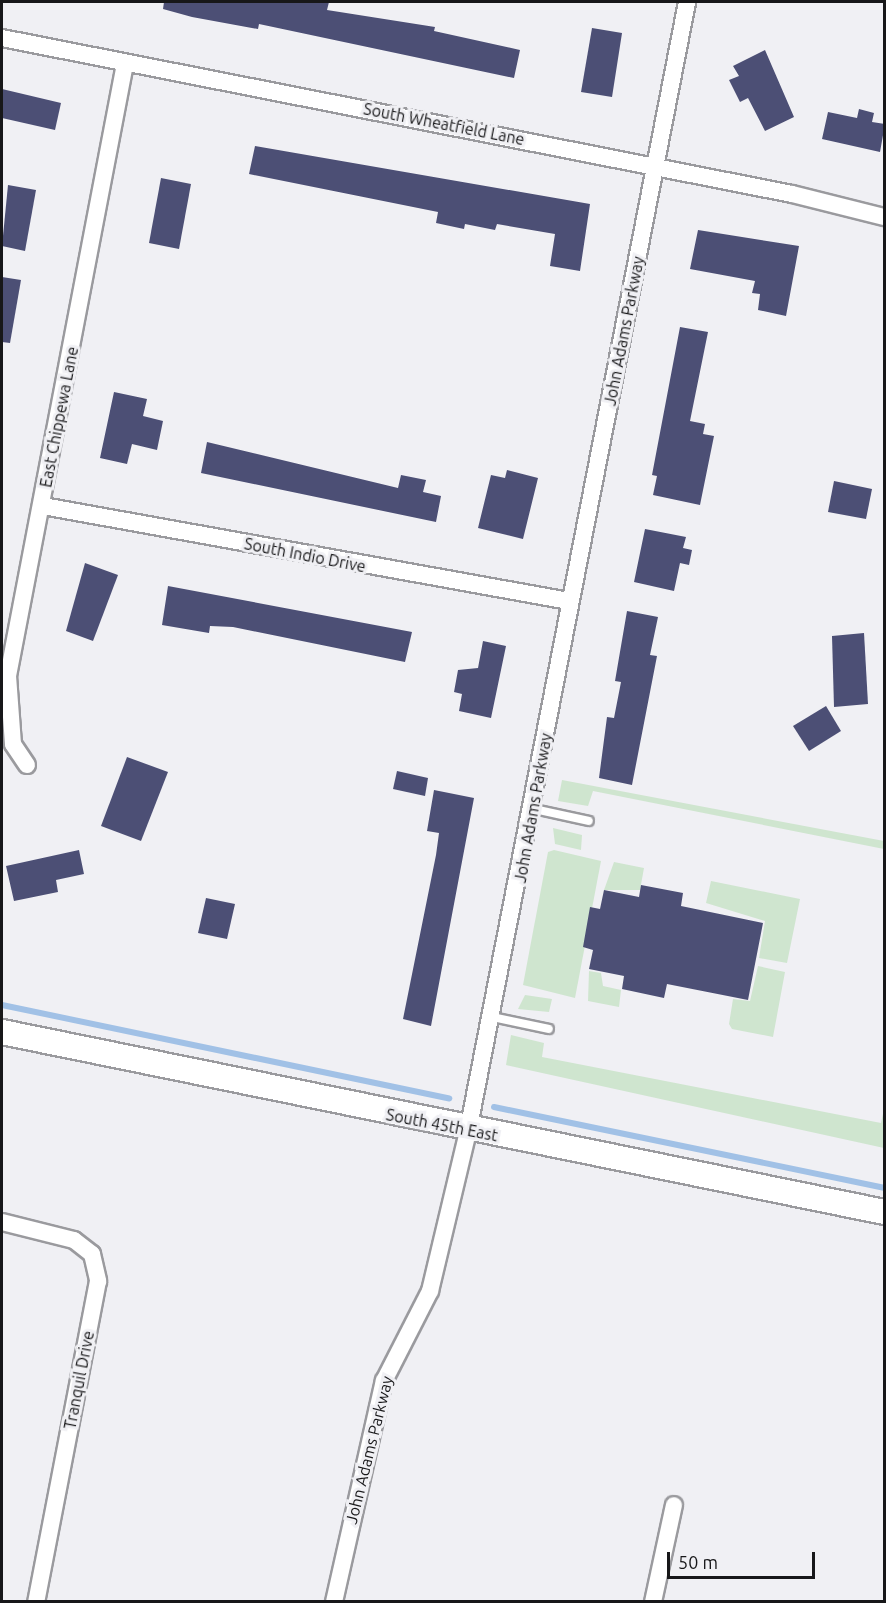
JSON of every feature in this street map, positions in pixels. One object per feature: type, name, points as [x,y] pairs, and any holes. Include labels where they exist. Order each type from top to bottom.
[{"type":"main road","name":"South 45th East","points":[[2,1032],[468,1131],[885,1212]]},
{"type":"street","name":"John Adams Parkway","points":[[334,1602],[384,1381],[430,1291],[468,1131],[534,809],[569,601],[657,167],[687,2]]},
{"type":"street","name":"South Wheatfield Lane","points":[[2,38],[657,167],[885,217]]},
{"type":"street","name":"East Chippewa Lane","points":[[27,765],[13,744],[8,676],[43,506],[125,64]]},
{"type":"street","name":"South Indio Drive","points":[[43,506],[569,601]]},
{"type":"street","name":"Tranquil Drive","points":[[2,1222],[74,1240],[92,1254],[98,1281],[36,1602]]},
{"type":"street","points":[[653,1602],[675,1505]]},
{"type":"lane","points":[[534,809],[589,821]]},
{"type":"lane","points":[[492,1017],[549,1029]]},
{"type":"green space","points":[[562,780],[884,841],[884,849],[593,791],[588,806],[558,801]]},
{"type":"green space","points":[[553,828],[582,835],[581,850],[555,844]]},
{"type":"green space","points":[[554,850],[601,861],[575,998],[523,985],[548,852]]},
{"type":"green space","points":[[614,862],[644,868],[640,890],[604,890]]},
{"type":"green space","points":[[711,881],[800,899],[787,963],[759,958],[765,921],[706,903]]},
{"type":"green space","points":[[758,966],[785,972],[773,1037],[732,1029],[729,1024],[733,999],[750,1001]]},
{"type":"green space","points":[[589,971],[601,973],[603,986],[621,990],[619,1007],[588,1001]]},
{"type":"green space","points":[[525,995],[552,999],[549,1012],[518,1009]]},
{"type":"green space","points":[[511,1035],[544,1043],[542,1057],[881,1123],[884,1109],[884,1148],[506,1065]]},
{"type":"building","points":[[164,2],[329,2],[327,10],[435,27],[434,31],[520,50],[514,78],[259,24],[258,29],[192,17],[163,9]]},
{"type":"building","points":[[592,28],[622,33],[612,97],[581,92]]},
{"type":"building","points":[[765,50],[794,117],[765,131],[748,98],[740,102],[729,80],[739,76],[733,66]]},
{"type":"building","points":[[2,89],[61,103],[55,130],[2,118]]},
{"type":"building","points":[[859,109],[874,113],[872,122],[885,124],[880,152],[822,139],[828,112],[857,118]]},
{"type":"building","points":[[255,146],[590,204],[580,271],[550,266],[555,234],[497,224],[495,230],[465,224],[464,229],[436,223],[438,212],[249,174]]},
{"type":"building","points":[[161,178],[191,184],[179,249],[149,243]]},
{"type":"building","points":[[8,185],[36,190],[25,251],[2,246]]},
{"type":"building","points":[[698,230],[799,246],[786,316],[758,310],[760,294],[752,293],[755,281],[690,269]]},
{"type":"building","points":[[2,277],[21,280],[10,343],[2,342]]},
{"type":"building","points":[[680,327],[708,332],[690,421],[705,424],[703,434],[714,436],[700,505],[653,495],[657,476],[652,475]]},
{"type":"building","points":[[114,392],[147,399],[143,416],[163,421],[157,450],[132,444],[127,464],[100,458]]},
{"type":"building","points":[[207,442],[398,488],[401,475],[426,480],[423,492],[441,496],[436,522],[201,473]]},
{"type":"building","points":[[507,470],[538,478],[523,539],[478,528],[491,475],[505,478]]},
{"type":"building","points":[[834,481],[872,489],[866,519],[828,512]]},
{"type":"building","points":[[645,529],[686,537],[683,548],[692,550],[689,565],[680,563],[674,591],[634,582]]},
{"type":"building","points":[[85,563],[118,575],[93,641],[66,631]]},
{"type":"building","points":[[168,586],[412,632],[405,662],[233,627],[210,626],[209,633],[162,625]]},
{"type":"building","points":[[627,611],[658,617],[650,655],[657,656],[632,785],[599,778],[607,717],[614,718],[621,682],[615,681]]},
{"type":"building","points":[[864,633],[868,704],[834,707],[832,636]]},
{"type":"building","points":[[483,641],[506,646],[491,718],[459,711],[462,694],[454,692],[458,670],[478,668]]},
{"type":"building","points":[[826,706],[841,731],[809,751],[793,726]]},
{"type":"building","points":[[127,757],[168,772],[141,841],[101,826]]},
{"type":"building","points":[[397,771],[428,778],[425,796],[393,789]]},
{"type":"building","points":[[434,790],[474,798],[431,1026],[403,1019],[439,833],[427,831]]},
{"type":"building","points":[[79,850],[84,874],[56,880],[58,892],[14,901],[6,866]]},
{"type":"building","points":[[641,885],[683,893],[681,906],[763,923],[748,1000],[667,984],[664,998],[622,989],[624,976],[589,969],[593,950],[583,947],[590,907],[600,909],[604,890],[639,897]]},
{"type":"building","points":[[206,898],[235,904],[227,939],[198,933]]},
{"type":"waterway","points":[[2,1005],[449,1098]]},
{"type":"waterway","points":[[494,1107],[884,1188]]}]
